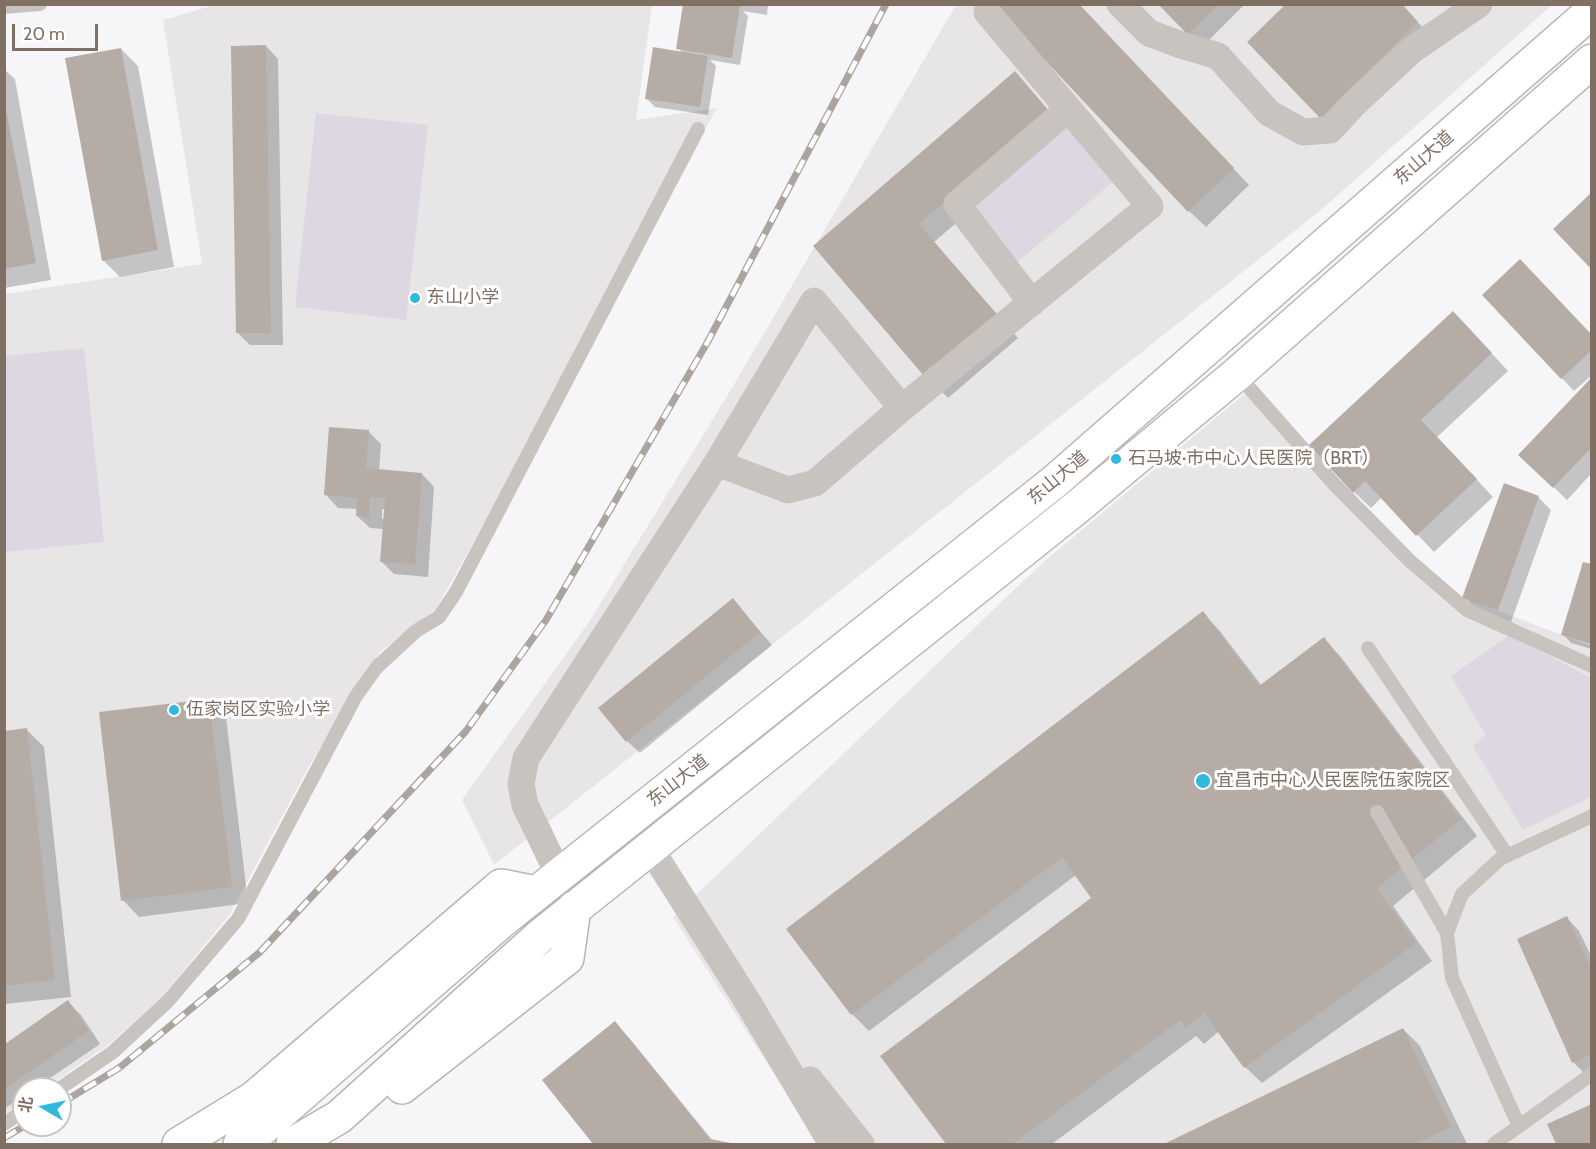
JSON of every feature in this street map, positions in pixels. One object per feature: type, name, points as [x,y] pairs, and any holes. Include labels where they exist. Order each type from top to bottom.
[{"type":"main road","name":"东山大道","points":[[240,1144],[256,1134],[504,919],[1054,482],[1592,11]]},
{"type":"main road","name":"东山大道","points":[[293,1144],[339,1117],[574,908],[1076,508],[1237,374],[1592,61]]},
{"type":"main road","points":[[179,1144],[254,1098],[501,886],[548,884]]},
{"type":"main road","points":[[327,1144],[352,1128],[567,958],[574,908]]},
{"type":"street","points":[[1120,4],[1149,33],[1218,56],[1269,113],[1303,132],[1330,130],[1354,104],[1412,50],[1479,4]]},
{"type":"street","points":[[717,463],[788,490],[815,483],[902,408],[1150,206],[987,12]]},
{"type":"street","points":[[1032,303],[957,204],[1068,109]]},
{"type":"street","points":[[548,884],[521,784],[526,759],[717,463],[814,301],[902,408]]},
{"type":"street","points":[[650,848],[746,999],[832,1144]]},
{"type":"street","points":[[746,999],[861,1144]]},
{"type":"lane","points":[[4,7],[40,4]]},
{"type":"lane","points":[[72,1080],[113,1052],[168,1001],[238,919],[356,696],[377,667],[416,631],[439,617],[456,592],[698,129]]},
{"type":"lane","points":[[1237,374],[1335,485],[1410,561],[1467,610],[1592,666]]},
{"type":"lane","points":[[1368,648],[1508,855]]},
{"type":"lane","points":[[1377,812],[1447,933],[1452,978],[1519,1126]]},
{"type":"lane","points":[[1447,933],[1462,894],[1500,859],[1592,816]]},
{"type":"lane","points":[[1494,1144],[1592,1074]]},
{"type":"shaded area","points":[[218,4],[652,5],[636,120],[717,108],[436,609],[380,652],[308,768],[230,914],[162,997],[111,1043],[61,1077],[12,1077],[12,1111],[5,1116],[5,294],[202,264],[163,20]]},
{"type":"shaded area","points":[[956,5],[1552,5],[1321,210],[494,865],[462,800],[589,622],[732,388]]},
{"type":"shaded area","points":[[316,113],[428,125],[406,320],[295,307]]},
{"type":"shaded area","points":[[1065,122],[1114,181],[1016,263],[967,204]]},
{"type":"shaded area","points":[[84,348],[104,542],[5,552],[5,356]]},
{"type":"shaded area","name":"宜昌市中心人民医院伍家院区","points":[[1249,390],[1449,592],[1591,646],[1591,1144],[819,1144],[673,917],[1040,565]]},
{"type":"shaded area","points":[[1510,635],[1591,678],[1591,797],[1523,830],[1473,746],[1486,735],[1451,676]]},
{"type":"building","points":[[683,4],[740,6],[732,58],[676,49]]},
{"type":"building","points":[[992,4],[1079,4],[1234,168],[1188,212]]},
{"type":"building","points":[[1158,4],[1219,4],[1188,35]]},
{"type":"building","points":[[1286,4],[1402,4],[1418,22],[1320,118],[1247,42]]},
{"type":"building","points":[[266,45],[271,333],[236,333],[231,46]]},
{"type":"building","points":[[653,47],[708,56],[700,107],[645,99]]},
{"type":"building","points":[[121,48],[158,250],[102,261],[65,58]]},
{"type":"building","points":[[1015,71],[1049,111],[919,224],[1002,321],[930,383],[813,246]]},
{"type":"building","points":[[4,100],[36,263],[4,269]]},
{"type":"building","points":[[1592,192],[1592,270],[1553,229]]},
{"type":"building","points":[[1520,259],[1592,335],[1592,350],[1561,379],[1482,295]]},
{"type":"building","points":[[1453,311],[1492,353],[1421,420],[1477,479],[1416,536],[1365,481],[1353,493],[1309,445]]},
{"type":"building","points":[[1592,377],[1592,447],[1553,488],[1518,455]]},
{"type":"building","points":[[329,427],[369,430],[366,468],[422,473],[415,564],[380,562],[385,498],[370,497],[369,517],[356,516],[357,498],[324,495]]},
{"type":"building","points":[[1504,483],[1539,496],[1498,610],[1462,598]]},
{"type":"building","points":[[1583,562],[1592,564],[1592,644],[1561,635]]},
{"type":"building","points":[[733,598],[760,632],[626,742],[598,708]]},
{"type":"building","points":[[1203,611],[1259,686],[1324,637],[1461,819],[1377,888],[1416,943],[1244,1068],[1204,1013],[1186,1028],[1180,1020],[1013,1144],[946,1144],[880,1056],[1091,898],[1062,857],[851,1015],[786,929]]},
{"type":"building","points":[[209,699],[232,887],[121,901],[99,712]]},
{"type":"building","points":[[27,728],[55,980],[4,986],[4,731]]},
{"type":"building","points":[[1567,916],[1592,971],[1592,1054],[1572,1063],[1517,939]]},
{"type":"building","points":[[68,1000],[89,1031],[21,1077],[12,1077],[12,1083],[5,1088],[5,1044]]},
{"type":"building","points":[[615,1021],[710,1139],[736,1144],[593,1144],[542,1080]]},
{"type":"building","points":[[1403,1028],[1451,1127],[1416,1144],[1164,1144]]},
{"type":"building","points":[[1592,1104],[1592,1144],[1556,1144],[1547,1124]]},
{"type":"railway","points":[[72,1097],[119,1068],[260,952],[466,731],[546,620],[707,343],[886,4]]},
{"type":"railway","points":[[4,1138],[12,1133]]},
{"type":"place","name":"东山小学","points":[[415,298]]},
{"type":"place","name":"石马坡·市中心人民医院（BRT）","points":[[1116,459]]},
{"type":"place","name":"伍家岗区实验小学","points":[[174,710]]},
{"type":"place","name":"宜昌市中心人民医院伍家院区","points":[[1203,781]]}]
